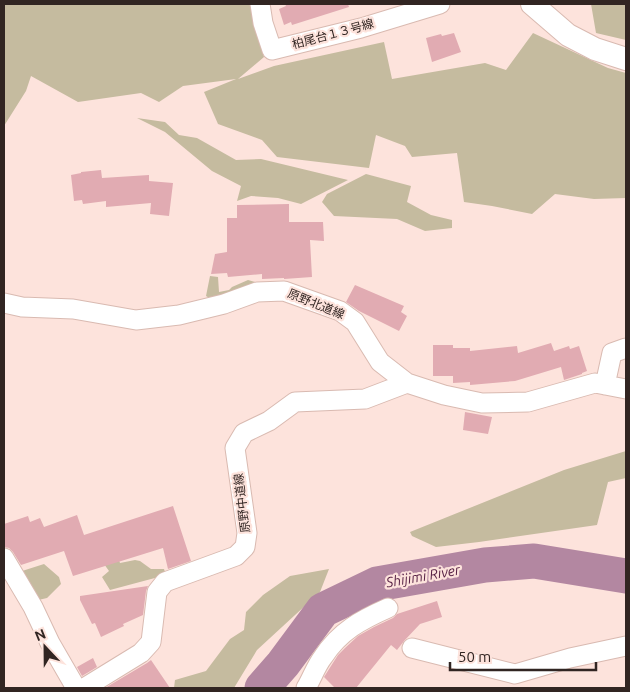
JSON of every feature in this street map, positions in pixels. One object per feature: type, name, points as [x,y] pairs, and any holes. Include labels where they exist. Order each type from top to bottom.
[{"type":"street","name":"柏尾台１３号線","points":[[260,4],[263,22],[272,50],[362,28],[440,4]]},
{"type":"street","points":[[532,4],[568,35],[595,49],[626,59]]},
{"type":"street","name":"原野北道線","points":[[4,303],[22,307],[73,309],[136,320],[179,315],[224,304],[257,292],[284,291],[340,311],[355,322],[380,362],[408,383],[444,395],[482,403],[528,402],[595,383],[626,389]]},
{"type":"street","points":[[605,385],[612,353],[626,348]]},
{"type":"street","name":"原野中道線","points":[[84,688],[141,653],[151,642],[157,592],[165,582],[236,556],[245,546],[247,532],[235,448],[244,433],[269,421],[296,402],[365,399],[408,383]]},
{"type":"street","points":[[4,558],[76,688]]},
{"type":"street","points":[[306,688],[323,657],[341,634],[362,620],[388,608]]},
{"type":"street","points":[[412,648],[515,674],[570,658],[626,646]]},
{"type":"shaded area","points":[[4,4],[250,4],[264,57],[238,79],[274,66],[384,42],[392,79],[485,63],[506,70],[533,33],[608,68],[626,73],[626,198],[594,199],[555,194],[532,214],[464,202],[457,153],[412,157],[405,146],[376,135],[369,168],[277,157],[262,140],[218,124],[204,92],[236,79],[183,86],[159,102],[141,93],[78,102],[31,76],[26,91],[4,126]]},
{"type":"shaded area","points":[[591,4],[626,4],[626,40],[596,33]]},
{"type":"shaded area","points":[[137,118],[165,122],[179,135],[197,138],[236,160],[261,159],[348,180],[301,204],[278,198],[251,196],[237,201],[241,186],[212,171],[165,132]]},
{"type":"shaded area","points":[[366,174],[411,186],[407,202],[431,215],[452,220],[452,228],[425,231],[397,219],[334,216],[322,202],[327,194]]},
{"type":"shaded area","points":[[210,276],[218,277],[219,292],[229,290],[248,280],[262,284],[211,299],[206,296]]},
{"type":"shaded area","points":[[626,451],[626,478],[608,482],[597,525],[436,547],[412,536],[410,532],[564,470]]},
{"type":"shaded area","points":[[115,549],[120,563],[140,561],[151,569],[164,569],[166,575],[110,590],[102,577],[109,571],[104,564]]},
{"type":"shaded area","points":[[44,564],[59,577],[61,584],[47,598],[34,601],[19,572]]},
{"type":"shaded area","points":[[329,569],[320,592],[257,650],[234,688],[174,688],[175,680],[206,671],[230,639],[244,630],[246,612],[263,595],[290,576]]},
{"type":"building","points":[[285,4],[348,4],[349,7],[292,25],[291,22],[284,25],[279,9],[286,6]]},
{"type":"building","points":[[454,33],[461,52],[432,62],[426,38]]},
{"type":"building","points":[[101,170],[102,178],[149,175],[149,181],[173,183],[169,216],[150,214],[151,203],[106,207],[106,201],[83,204],[82,200],[74,201],[71,175]]},
{"type":"building","points":[[289,204],[289,222],[323,222],[324,241],[310,240],[312,277],[262,279],[262,274],[228,277],[227,273],[211,274],[215,254],[227,252],[227,218],[237,218],[237,205]]},
{"type":"building","points":[[355,285],[404,306],[401,312],[407,316],[399,331],[359,311],[346,302]]},
{"type":"building","points":[[551,343],[554,351],[569,346],[570,349],[579,346],[587,371],[564,380],[561,367],[515,381],[470,385],[470,382],[453,383],[453,376],[433,376],[433,345],[453,345],[453,348],[470,348],[470,351],[517,346],[518,353]]},
{"type":"building","points":[[465,412],[492,417],[488,434],[463,430]]},
{"type":"building","points":[[173,506],[191,561],[168,569],[163,548],[73,576],[64,551],[21,565],[13,552],[9,548],[4,547],[4,524],[28,516],[30,522],[40,518],[44,527],[77,515],[84,535]]},
{"type":"building","points":[[148,586],[143,615],[101,637],[95,623],[92,624],[80,600],[80,596]]},
{"type":"building","points":[[437,601],[442,617],[420,624],[397,650],[391,645],[356,688],[335,688],[324,677],[338,655],[358,636],[393,618],[397,614]]},
{"type":"building","points":[[93,658],[97,667],[82,676],[77,667]]},
{"type":"building","points":[[151,660],[170,688],[105,688],[147,663]]},
{"type":"waterway","name":"Shijimi River","points":[[262,688],[283,664],[323,610],[377,584],[485,565],[534,561],[626,576]]}]
